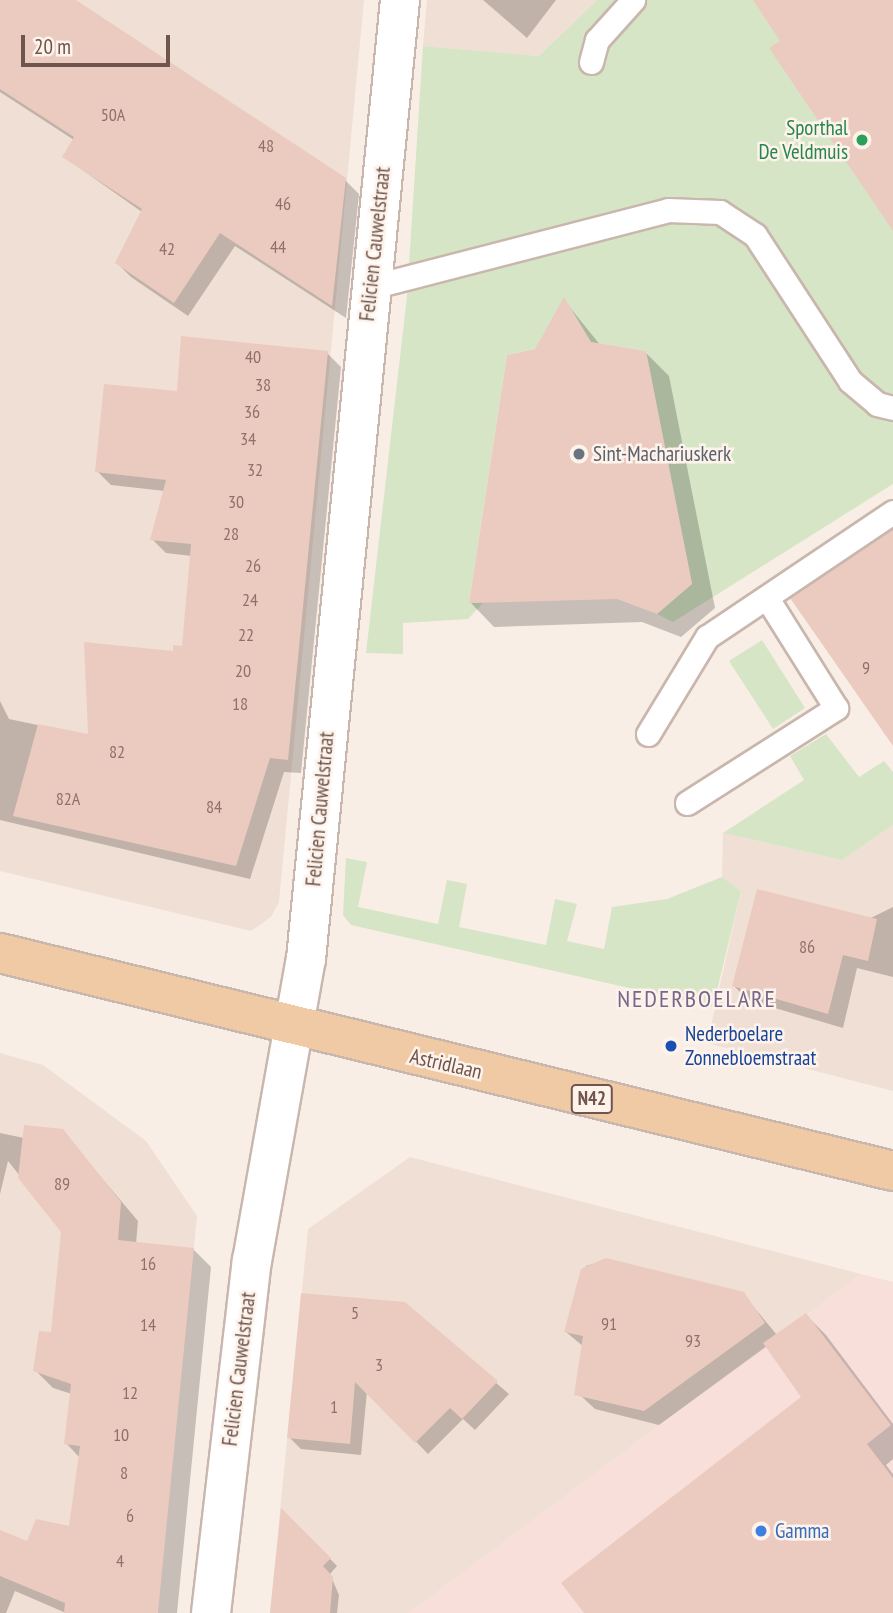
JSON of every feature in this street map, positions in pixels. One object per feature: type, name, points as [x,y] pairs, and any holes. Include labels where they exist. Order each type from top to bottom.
[{"type":"main road","name":"Astridlaan","points":[[0,953],[292,1027],[893,1171]]},
{"type":"street","name":"Felicien Cauwelstraat","points":[[211,1613],[252,1261],[306,958],[400,0]]},
{"type":"lane","points":[[592,62],[597,40],[633,0]]},
{"type":"lane","points":[[371,287],[668,210],[720,212],[755,235],[850,381],[877,404],[893,408]]},
{"type":"lane","points":[[648,734],[707,637],[893,512]]},
{"type":"lane","points":[[687,803],[836,708],[767,598]]},
{"type":"shaded area","points":[[0,0],[364,0],[279,902],[271,917],[251,931],[0,871]]},
{"type":"shaded area","points":[[427,0],[597,0],[539,56],[423,46]]},
{"type":"shaded area","points":[[893,825],[893,1091],[707,1043],[741,891],[722,877],[723,833],[842,860]]},
{"type":"shaded area","points":[[0,1053],[43,1065],[146,1141],[197,1216],[158,1613],[0,1613]]},
{"type":"shaded area","points":[[410,1157],[861,1274],[409,1613],[270,1613],[308,1229]]},
{"type":"shaded area","points":[[861,1274],[893,1282],[893,1613],[409,1613]]},
{"type":"green space","points":[[597,0],[893,0],[893,484],[673,622],[657,614],[692,583],[646,351],[576,340],[507,355],[469,603],[483,603],[468,619],[403,623],[403,654],[366,653],[407,296],[423,46],[539,56]]},
{"type":"green space","points":[[762,640],[805,708],[773,729],[729,661]]},
{"type":"green space","points":[[826,734],[859,777],[884,761],[893,772],[893,825],[842,860],[723,833],[804,780],[790,756]]},
{"type":"green space","points":[[346,858],[367,862],[358,907],[438,924],[447,880],[467,884],[459,927],[546,945],[555,899],[577,904],[567,941],[604,949],[612,907],[667,899],[722,877],[741,891],[713,1007],[351,925],[343,915]]},
{"type":"building","points":[[0,0],[76,0],[346,178],[332,306],[220,233],[174,303],[115,263],[142,209],[62,157],[74,137],[0,89]]},
{"type":"building","name":"Sporthal De Veldmuis","points":[[753,0],[893,0],[893,231],[769,48],[780,41]]},
{"type":"building","name":"Sint-Machariuskerk","points":[[564,297],[591,342],[646,351],[692,584],[657,614],[617,599],[469,603],[507,355],[535,349]]},
{"type":"building","points":[[181,336],[328,351],[288,760],[270,758],[236,866],[13,816],[38,724],[88,734],[84,642],[173,651],[173,645],[182,646],[191,544],[150,540],[166,480],[95,472],[104,384],[177,391]]},
{"type":"building","points":[[893,529],[893,746],[790,598]]},
{"type":"building","points":[[757,889],[877,919],[868,961],[843,955],[828,1014],[732,986]]},
{"type":"building","points":[[24,1125],[63,1129],[121,1202],[118,1240],[194,1248],[158,1613],[64,1613],[65,1603],[0,1576],[0,1530],[27,1541],[36,1519],[69,1526],[80,1446],[64,1444],[71,1384],[33,1371],[39,1331],[51,1332],[61,1232],[18,1178]]},
{"type":"building","points":[[606,1258],[744,1292],[765,1323],[644,1411],[574,1395],[583,1336],[564,1332],[581,1269]]},
{"type":"building","points":[[301,1293],[405,1302],[498,1381],[462,1419],[450,1408],[415,1443],[355,1382],[350,1444],[287,1438]]},
{"type":"building","name":"Gamma","points":[[806,1313],[891,1425],[867,1444],[893,1478],[893,1613],[584,1613],[561,1583],[801,1397],[763,1343]]},
{"type":"building","points":[[281,1508],[331,1558],[323,1566],[333,1577],[330,1613],[270,1613]]},
{"type":"place","name":"Sporthal De Veldmuis","points":[[862,140]]},
{"type":"place","name":"Sint-Machariuskerk","points":[[579,454]]},
{"type":"place","name":"Nederboelare Zonnebloemstraat","points":[[671,1046]]},
{"type":"place","name":"Gamma","points":[[761,1531]]},
{"type":"district","name":"NEDERBOELARE","points":[[697,999]]}]
